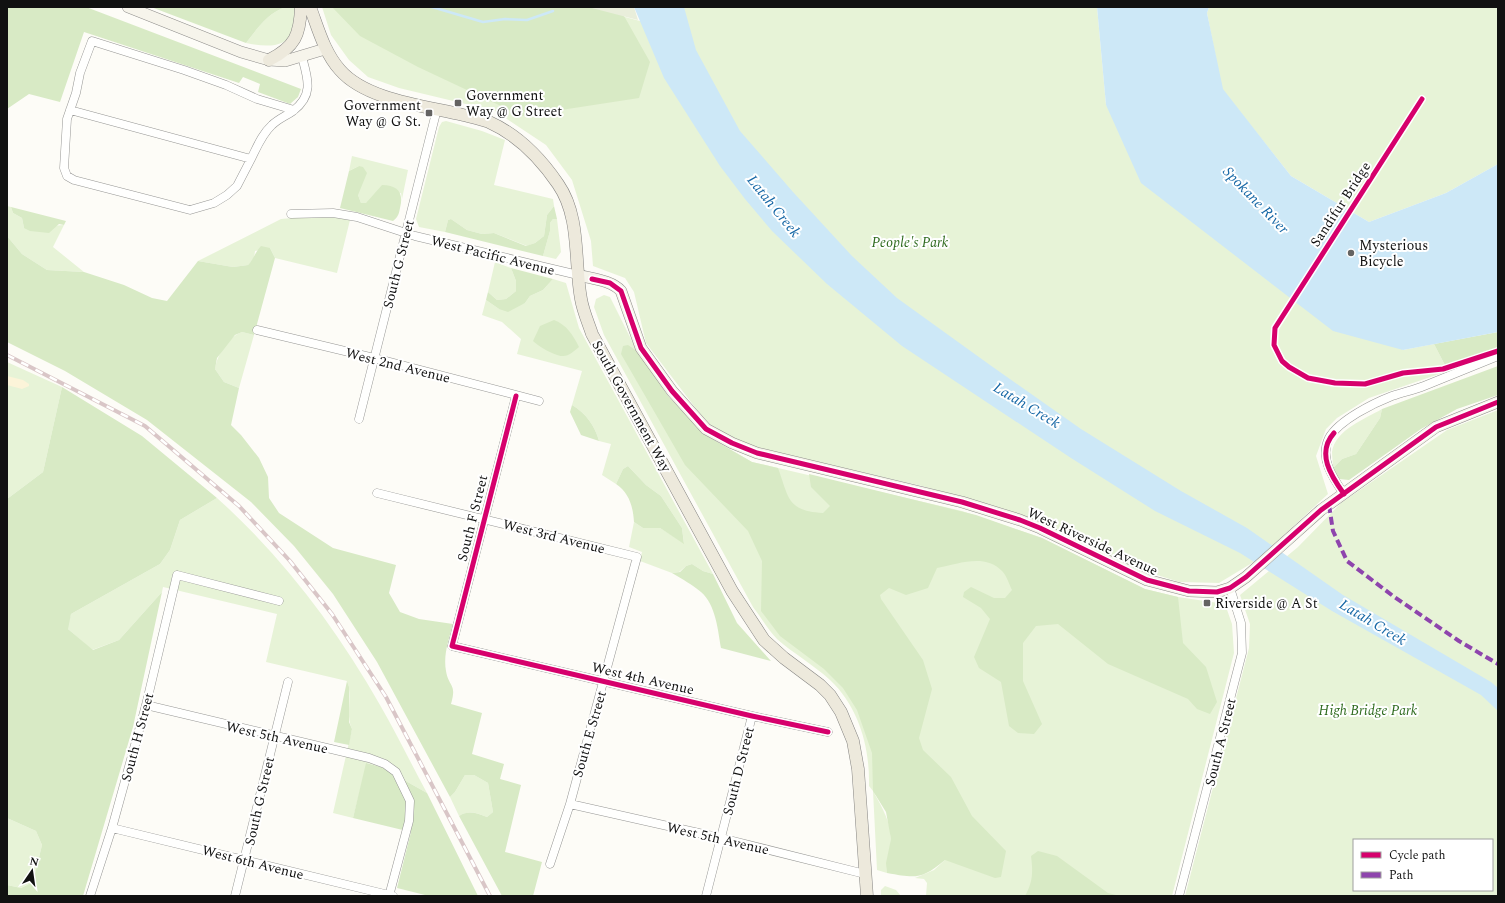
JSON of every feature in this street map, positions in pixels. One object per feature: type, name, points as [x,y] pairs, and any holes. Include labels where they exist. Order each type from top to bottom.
[{"type":"main road","points":[[128,7],[241,52],[269,60],[285,62],[325,48]]},
{"type":"main road","points":[[269,60],[290,47],[300,24],[301,7]]},
{"type":"main road","name":"South Government Way","points":[[310,7],[325,48],[340,70],[360,87],[399,100],[489,122],[519,140],[542,162],[560,186],[570,211],[576,242],[581,300],[592,334],[732,591],[764,640],[784,658],[810,676],[830,695],[848,726],[853,741],[858,769],[867,896]]},
{"type":"main road","name":"West Riverside Avenue","points":[[578,275],[610,283],[621,291],[641,348],[655,369],[706,429],[732,444],[757,453],[924,492],[1020,520],[1057,535],[1125,571],[1161,585],[1203,592],[1217,592],[1230,588],[1246,577],[1314,516],[1436,427],[1498,402]]},
{"type":"street","points":[[294,110],[252,97],[226,84],[92,41],[80,73],[76,93],[65,128],[64,168],[67,176],[74,180],[190,210],[214,203],[227,195],[237,186],[264,134],[272,125],[294,110],[304,99],[308,90],[308,81],[302,57]]},
{"type":"street","name":"South G Street","points":[[359,419],[437,109]]},
{"type":"street","points":[[70,110],[251,159]]},
{"type":"street","name":"West Pacific Avenue","points":[[291,214],[333,213],[364,219],[406,232],[578,275]]},
{"type":"street","name":"West 2nd Avenue","points":[[256,330],[374,358],[538,401]]},
{"type":"street","points":[[1344,494],[1330,475],[1326,458],[1330,438],[1344,422],[1386,399],[1422,387],[1498,356]]},
{"type":"street","name":"South F Street","points":[[452,646],[516,396]]},
{"type":"street","name":"West 3rd Avenue","points":[[378,493],[638,557]]},
{"type":"street","name":"South E Street","points":[[550,864],[570,804],[638,557]]},
{"type":"street","name":"South H Street","points":[[90,896],[112,828],[146,706],[177,575],[279,601]]},
{"type":"street","name":"South A Street","points":[[1179,896],[1242,653],[1242,623],[1230,588]]},
{"type":"street","name":"West 4th Avenue","points":[[452,646],[752,716],[828,732]]},
{"type":"street","name":"South G Street","points":[[235,896],[288,682]]},
{"type":"street","name":"West 5th Avenue","points":[[146,706],[369,758],[385,764],[396,772],[410,801],[408,821],[391,896]]},
{"type":"street","name":"South D Street","points":[[706,896],[752,716]]},
{"type":"street","name":"West 5th Avenue","points":[[570,804],[721,838],[865,874]]},
{"type":"street","name":"West 6th Avenue","points":[[112,828],[391,896]]},
{"type":"green space","points":[[7,7],[86,7],[301,89],[298,97],[290,104],[258,92],[260,84],[243,77],[239,83],[84,32],[60,102],[29,94],[7,109]]},
{"type":"green space","points":[[151,7],[286,7],[268,17],[246,43]]},
{"type":"green space","points":[[286,7],[296,7],[294,29],[289,38],[284,42],[266,46],[246,43],[268,17]]},
{"type":"green space","name":"People's Park","points":[[322,7],[588,7],[666,28],[657,7],[1097,7],[1106,105],[1403,350],[1434,344],[1448,371],[1369,398],[1337,418],[1326,429],[1316,456],[1328,494],[1257,560],[1219,583],[1179,582],[1126,565],[1043,522],[922,486],[755,448],[710,427],[646,343],[634,292],[625,278],[593,266],[591,241],[572,180],[546,145],[495,111],[399,88],[368,77],[349,60],[331,35]]},
{"type":"green space","points":[[332,7],[619,7],[650,62],[639,98],[522,116],[418,67],[360,36]]},
{"type":"green space","points":[[588,7],[634,7],[638,20]]},
{"type":"green space","points":[[1209,7],[1498,7],[1498,164],[1446,193],[1369,222],[1291,176],[1222,89],[1207,13]]},
{"type":"green space","points":[[446,121],[482,131],[505,140],[494,185],[553,199],[554,206],[547,215],[544,236],[535,243],[527,246],[494,233],[482,234],[467,230],[451,219],[448,220],[445,232],[419,227],[416,219],[439,127],[442,122]]},
{"type":"green space","points":[[352,156],[408,170],[402,199],[401,193],[366,203],[361,203],[358,195],[359,166],[349,171]]},
{"type":"green space","points":[[359,166],[363,167],[367,173],[358,195],[361,203],[366,203],[382,185],[388,185],[396,188],[400,194],[401,203],[399,212],[393,221],[340,208],[349,171]]},
{"type":"green space","points":[[7,206],[11,207],[13,213],[22,218],[24,228],[64,225],[53,247],[84,272],[47,270],[22,254],[7,236]]},
{"type":"green space","points":[[554,206],[557,219],[553,219],[550,223],[550,231],[543,256],[445,232],[448,220],[451,219],[467,230],[482,234],[494,233],[526,246],[535,243],[544,236],[547,215]]},
{"type":"green space","points":[[11,207],[66,221],[64,225],[59,224],[49,233],[30,231],[24,228],[22,218],[13,213]]},
{"type":"green space","points":[[324,215],[350,220],[337,273],[275,258],[270,248],[255,251],[254,258],[248,265],[233,267],[198,261],[281,219]]},
{"type":"green space","points":[[553,219],[557,219],[561,252],[556,259],[543,256],[550,231],[550,223]]},
{"type":"green space","points":[[7,236],[22,254],[47,270],[84,272],[124,285],[152,298],[167,301],[198,261],[233,267],[248,265],[261,246],[270,248],[275,258],[254,335],[242,332],[235,335],[217,358],[215,369],[224,382],[239,388],[231,425],[259,458],[268,477],[269,498],[279,513],[333,548],[396,565],[389,593],[400,612],[419,619],[453,624],[445,659],[447,676],[453,689],[451,704],[482,713],[472,754],[504,764],[500,779],[521,785],[505,852],[542,862],[533,896],[502,896],[459,816],[466,813],[476,813],[487,817],[493,812],[488,783],[474,775],[465,775],[455,792],[450,797],[377,662],[333,594],[294,546],[251,502],[147,420],[65,371],[7,342]]},
{"type":"green space","points":[[495,262],[511,268],[516,281],[516,291],[506,299],[497,300],[488,292]]},
{"type":"green space","points":[[511,268],[553,279],[543,290],[530,296],[525,303],[508,312],[499,309],[486,300],[488,292],[497,300],[506,299],[516,291],[516,281]]},
{"type":"green space","points":[[553,279],[566,283],[579,328],[713,574],[703,571],[692,564],[686,566],[679,572],[672,573],[640,561],[642,552],[629,547],[634,522],[643,528],[660,528],[684,543],[682,528],[661,496],[646,485],[628,466],[623,469],[616,484],[602,475],[611,444],[599,441],[589,420],[582,412],[572,405],[582,371],[517,354],[521,339],[502,322],[482,315],[486,300],[499,309],[525,303],[530,296],[543,290]]},
{"type":"green space","points":[[604,295],[610,297],[637,351],[668,396],[705,435],[752,462],[962,511],[1042,538],[1145,589],[1178,597],[1225,604],[1232,624],[1234,653],[1172,896],[926,896],[927,883],[924,879],[915,878],[934,870],[945,860],[874,793],[883,809],[891,833],[887,873],[877,870],[873,791],[869,786],[869,772],[865,743],[855,715],[840,691],[830,680],[777,639],[753,607],[604,335],[594,307],[596,299]]},
{"type":"green space","points":[[554,320],[559,322],[569,331],[579,347],[566,356],[559,356],[551,353],[533,341],[540,326]]},
{"type":"green space","points":[[242,332],[254,335],[239,388],[224,382],[215,369],[218,358],[224,347],[232,338]]},
{"type":"green space","points":[[1498,332],[1498,354],[1448,371],[1434,344]]},
{"type":"green space","points":[[628,345],[637,351],[668,396],[705,435],[752,462],[778,468],[791,501],[802,509],[811,512],[823,513],[830,506],[811,487],[809,474],[976,515],[1042,538],[1145,589],[1178,597],[1183,643],[1206,667],[1217,702],[1210,714],[1197,709],[1188,699],[1108,664],[1058,624],[1036,626],[1023,643],[1023,681],[1042,724],[1034,734],[1018,733],[1009,726],[1001,682],[979,668],[974,657],[990,619],[981,608],[963,597],[964,592],[971,587],[994,598],[1005,598],[1012,590],[1002,571],[988,562],[962,562],[937,568],[928,588],[906,595],[889,588],[880,595],[881,599],[923,660],[932,689],[919,738],[923,750],[951,777],[972,816],[1006,851],[1001,877],[995,878],[945,860],[937,867],[918,876],[905,876],[887,873],[886,863],[891,839],[886,812],[873,791],[872,753],[857,710],[843,688],[824,669],[780,636],[761,611],[762,561],[748,531],[685,465],[621,354],[623,346]]},
{"type":"green space","points":[[7,362],[62,387],[43,472],[7,499]]},
{"type":"green space","points":[[1498,366],[1498,395],[1457,409],[1421,429],[1349,480],[1339,479],[1333,468],[1342,459],[1356,454],[1380,418],[1382,409]]},
{"type":"green space","points":[[62,387],[142,436],[217,498],[180,520],[170,550],[160,564],[71,614],[68,629],[93,650],[119,640],[162,592],[133,727],[83,896],[7,896],[7,885],[21,888],[33,882],[42,845],[36,831],[7,818],[7,499],[43,472]]},
{"type":"green space","points":[[572,405],[582,412],[589,420],[599,441],[581,435],[570,412]]},
{"type":"green space","points":[[1382,409],[1380,418],[1356,454],[1342,459],[1333,468],[1332,452],[1334,444],[1339,437],[1352,426]]},
{"type":"green space","name":"High Bridge Park","points":[[1498,410],[1498,896],[1185,896],[1249,648],[1250,624],[1240,595],[1298,547],[1341,503],[1447,430]]},
{"type":"green space","points":[[628,466],[646,485],[661,496],[682,528],[684,544],[660,528],[643,528],[634,522],[630,500],[624,491],[616,484],[623,469]]},
{"type":"green space","points":[[217,498],[264,544],[327,621],[380,705],[427,793],[381,767],[367,763],[353,818],[333,813],[352,729],[349,717],[349,687],[347,681],[266,662],[277,614],[163,587],[162,592],[119,640],[92,650],[67,628],[71,614],[160,564],[170,550],[180,520]]},
{"type":"green space","points":[[692,564],[703,571],[713,574],[737,623],[771,661],[721,648],[716,618],[706,597],[694,587],[672,573],[680,572],[686,566]]},
{"type":"green space","points":[[347,681],[349,687],[349,722],[352,729],[349,745],[334,742]]},
{"type":"green space","points":[[366,763],[381,767],[427,793],[478,896],[429,896],[397,888],[411,832],[353,818]]},
{"type":"green space","points":[[465,775],[474,775],[488,783],[493,812],[487,817],[476,813],[463,814],[459,816],[450,797],[455,792]]},
{"type":"green space","points":[[7,818],[36,831],[42,845],[33,882],[21,888],[7,885]]},
{"type":"green space","points":[[1038,851],[1057,856],[1108,893],[1120,896],[1025,896],[1030,886],[1032,877],[1031,856]]},
{"type":"green space","points":[[885,886],[896,890],[901,896],[881,896],[881,890]]},
{"type":"sand","points":[[7,376],[23,380],[29,384],[29,386],[22,389],[7,385]]},
{"type":"water","name":"Latah Creek","points":[[634,7],[684,7],[696,50],[740,131],[793,192],[852,256],[897,298],[1081,429],[1181,491],[1247,528],[1343,595],[1491,682],[1498,688],[1498,711],[1481,695],[1332,611],[1240,553],[1155,511],[1071,458],[902,346],[827,284],[772,231],[745,199],[720,166],[664,78]]},
{"type":"water","name":"Spokane River","points":[[1097,7],[1209,7],[1207,13],[1223,89],[1291,176],[1369,222],[1446,193],[1498,164],[1498,332],[1403,350],[1333,331],[1141,183],[1106,105]]},
{"type":"waterway","points":[[432,7],[483,22],[505,19],[527,20],[553,11]]},
{"type":"railway","points":[[7,355],[145,426],[239,506],[290,561],[332,614],[386,697],[490,896]]},
{"type":"marked path","points":[[1329,505],[1333,531],[1347,561],[1393,596],[1459,641],[1498,664]]},
{"type":"cycle path","name":"Sandifur Bridge","points":[[1422,99],[1275,328],[1274,345],[1282,361],[1308,378],[1335,383],[1365,384],[1403,373],[1443,369],[1498,351]]},
{"type":"cycle path","points":[[592,279],[610,283],[621,291],[641,348],[672,391],[706,429],[732,443],[757,453],[962,502],[1020,520],[1040,528],[1147,580],[1189,591],[1217,592],[1230,588],[1246,577],[1321,510],[1436,427],[1498,402]]},
{"type":"cycle path","points":[[516,396],[452,646],[752,716],[828,732]]},
{"type":"cycle path","points":[[1334,433],[1326,448],[1327,464],[1334,480],[1344,494]]},
{"type":"place","name":"Government Way @ G Street","points":[[458,103]]},
{"type":"place","name":"Government Way @ G St.","points":[[429,113]]},
{"type":"place","name":"Mysterious Bicycle","points":[[1351,253]]},
{"type":"place","name":"Riverside @ A St","points":[[1207,603]]}]
